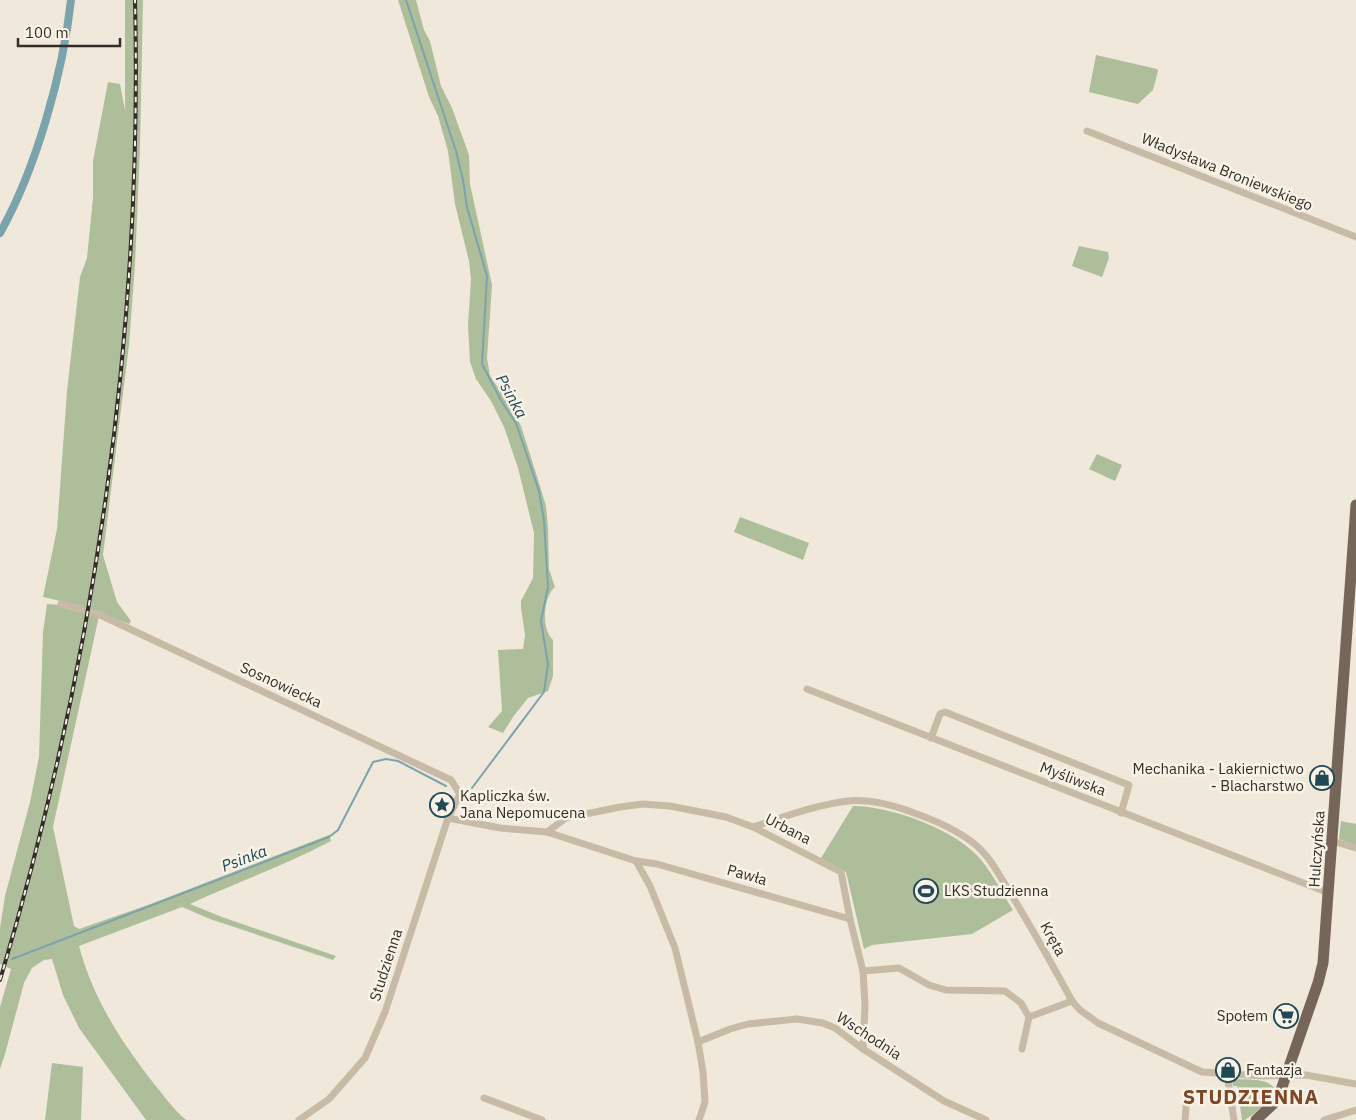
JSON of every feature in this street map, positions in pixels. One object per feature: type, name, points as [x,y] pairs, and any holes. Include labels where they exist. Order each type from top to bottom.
[{"type":"main road","name":"Hulczyńska","points":[[1256,1120],[1277,1097],[1286,1076],[1321,971],[1325,952],[1356,505]]},
{"type":"street","name":"Władysława Broniewskiego","points":[[1087,131],[1356,237]]},
{"type":"street","name":"Sosnowiecka","points":[[61,604],[98,614],[451,780],[460,794]]},
{"type":"street","name":"Myśliwska","points":[[807,689],[1329,893]]},
{"type":"street","points":[[931,738],[940,714],[945,712],[1129,785],[1121,812]]},
{"type":"street","name":"Studzienna","points":[[299,1120],[329,1099],[365,1058],[385,1012],[448,818],[460,794]]},
{"type":"street","name":"Kręta","points":[[752,827],[808,810],[848,801],[862,801],[875,802],[903,809],[948,828],[972,842],[990,860],[1029,924],[1072,1001],[1080,1010],[1098,1023],[1202,1072],[1286,1076],[1306,1075],[1356,1084]]},
{"type":"street","name":"Urbana","points":[[547,832],[566,818],[643,804],[670,806],[726,817],[752,827],[840,872],[863,971],[865,1006],[863,1049]]},
{"type":"street","name":"Pawła","points":[[448,818],[500,828],[547,832],[636,860],[657,864],[850,919]]},
{"type":"street","points":[[1332,841],[1356,848]]},
{"type":"street","points":[[636,860],[650,886],[675,948],[698,1042],[705,1102],[699,1120]]},
{"type":"street","points":[[863,971],[899,968],[929,985],[946,990],[1006,991],[1021,1003],[1029,1016],[1022,1049]]},
{"type":"street","points":[[1029,1016],[1072,1001]]},
{"type":"street","name":"Wschodnia","points":[[698,1042],[748,1024],[797,1019],[823,1023],[835,1028],[863,1049],[944,1101],[986,1120]]},
{"type":"street","points":[[1227,1074],[1234,1120]]},
{"type":"street","points":[[1184,1120],[1187,1097]]},
{"type":"street","points":[[484,1098],[542,1120]]},
{"type":"street","points":[[1324,1120],[1356,1110]]},
{"type":"green space","points":[[125,0],[143,0],[140,147],[135,265],[129,345],[103,555],[117,602],[131,621],[129,624],[81,606],[43,597],[57,529],[67,391],[80,277],[87,258],[93,198],[93,161],[108,82],[120,84],[125,110]]},
{"type":"green space","points":[[398,0],[416,0],[424,30],[430,41],[441,86],[452,108],[469,155],[470,184],[492,285],[487,358],[490,376],[510,405],[521,426],[546,506],[549,569],[555,587],[548,598],[545,621],[549,635],[553,640],[553,676],[548,691],[528,698],[503,733],[488,727],[502,711],[498,650],[523,649],[525,635],[521,601],[533,578],[534,533],[518,468],[504,427],[491,401],[476,379],[470,362],[468,325],[471,280],[469,261],[455,204],[448,151],[438,116],[429,97]]},
{"type":"green space","points":[[1096,55],[1157,69],[1153,90],[1138,104],[1089,92]]},
{"type":"green space","points":[[1079,246],[1108,252],[1109,258],[1102,277],[1072,266]]},
{"type":"green space","points":[[1097,454],[1122,465],[1115,481],[1089,469]]},
{"type":"green space","points":[[740,517],[809,543],[803,560],[734,532]]},
{"type":"green space","points":[[47,604],[61,605],[99,616],[53,827],[74,926],[79,929],[148,905],[329,835],[331,841],[297,858],[190,904],[222,917],[336,956],[333,960],[210,919],[182,907],[79,946],[100,1002],[120,1037],[155,1085],[186,1120],[146,1120],[79,1028],[63,995],[52,959],[44,960],[32,968],[24,983],[0,1069],[0,1007],[11,969],[0,964],[0,928],[5,896],[30,802],[39,757],[43,632]]},
{"type":"green space","name":"LKS Studzienna","points":[[853,806],[886,810],[904,815],[941,830],[957,839],[982,861],[1013,910],[972,934],[872,945],[864,949],[846,872],[821,858]]},
{"type":"green space","points":[[1341,821],[1356,824],[1356,845],[1339,839]]},
{"type":"green space","points":[[52,1063],[83,1067],[81,1120],[45,1120]]},
{"type":"green space","points":[[1232,1079],[1261,1081],[1275,1089],[1262,1107],[1245,1120],[1242,1120],[1237,1086],[1233,1086]]},
{"type":"waterway","points":[[0,233],[25,180],[46,120],[62,58],[71,0]]},
{"type":"waterway","name":"Psinka","points":[[406,0],[456,151],[467,207],[487,276],[482,364],[502,402],[516,423],[539,491],[544,520],[548,587],[541,621],[548,664],[544,692],[472,788]]},
{"type":"waterway","name":"Psinka","points":[[12,959],[329,837],[338,830],[373,762],[386,759],[398,761],[446,786]]},
{"type":"railway","points":[[0,980],[33,860],[62,740],[87,618],[106,495],[121,372],[131,248],[135,124],[135,0]]},
{"type":"place","name":"Mechanika - Lakiernictwo - Blacharstwo","points":[[1322,778]]},
{"type":"place","name":"Kapliczka św. Jana Nepomucena","points":[[442,805]]},
{"type":"place","name":"LKS Studzienna","points":[[926,891]]},
{"type":"place","name":"Społem","points":[[1286,1016]]},
{"type":"place","name":"Fantazja","points":[[1228,1070]]},
{"type":"district","name":"STUDZIENNA","points":[[1251,1097]]}]
